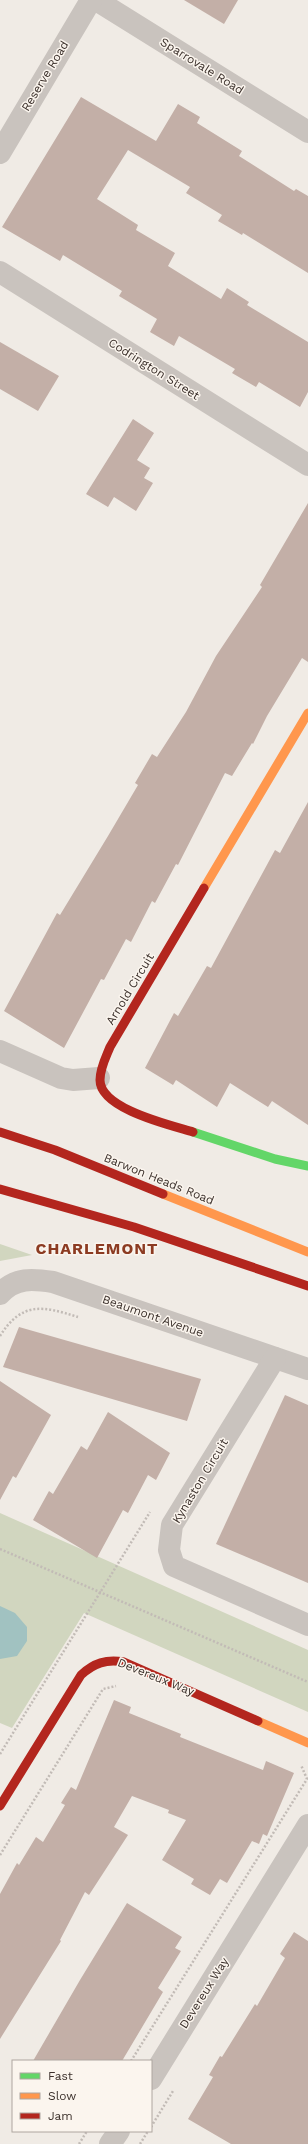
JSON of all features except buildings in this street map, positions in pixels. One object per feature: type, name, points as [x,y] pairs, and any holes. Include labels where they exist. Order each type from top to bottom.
[{"type":"street","name":"Reserve Road","points":[[0,153],[91,0]]},
{"type":"street","name":"Sparrovale Road","points":[[96,0],[308,132]]},
{"type":"street","name":"Codrington Street","points":[[0,272],[308,466]]},
{"type":"street","name":"Arnold Circuit","points":[[99,1078],[102,1063],[110,1047],[308,713]]},
{"type":"street","points":[[0,1051],[61,1078],[74,1080],[99,1078],[102,1091],[105,1095],[116,1104],[135,1113],[275,1159],[308,1166]]},
{"type":"street","name":"Barwon Heads Road","points":[[0,1132],[55,1150],[308,1252]]},
{"type":"street","points":[[0,1190],[134,1228],[308,1286]]},
{"type":"street","name":"Beaumont Avenue","points":[[0,1294],[16,1282],[23,1280],[30,1279],[53,1282],[308,1369]]},
{"type":"street","name":"Kynaston Circuit","points":[[275,1358],[172,1525],[169,1550],[174,1566],[308,1626]]},
{"type":"street","name":"Devereux Way","points":[[0,1806],[81,1675],[91,1666],[101,1661],[112,1660],[124,1662],[308,1743]]},
{"type":"street","name":"Devereux Way","points":[[152,2077],[308,1825]]},
{"type":"street","points":[[110,2144],[117,2132]]},
{"type":"path","points":[[0,1336],[7,1325],[27,1309],[51,1309],[82,1318]]},
{"type":"path","points":[[0,1754],[152,1511]]},
{"type":"path","points":[[0,1549],[101,1591],[308,1682]]},
{"type":"path","points":[[0,1855],[103,1689],[120,1684]]},
{"type":"path","points":[[132,2060],[307,1779],[301,1764],[294,1761]]},
{"type":"path","points":[[79,2144],[87,2132]]},
{"type":"path","points":[[140,2144],[147,2132]]},
{"type":"green space","points":[[0,1244],[32,1255],[0,1261]]},
{"type":"green space","points":[[0,1513],[308,1650],[308,1712],[84,1613],[12,1728],[0,1723]]},
{"type":"water","points":[[0,1606],[15,1613],[27,1627],[27,1641],[17,1656],[0,1659]]},
{"type":"traffic: fast","points":[[193,1132],[275,1159],[308,1166]]},
{"type":"traffic: slow","points":[[204,888],[308,713]]},
{"type":"traffic: slow","points":[[163,1194],[308,1252]]},
{"type":"traffic: slow","points":[[258,1721],[308,1743]]},
{"type":"traffic: jam","points":[[193,1132],[153,1120],[123,1107],[111,1099],[103,1090],[100,1076],[110,1047],[204,888]]},
{"type":"traffic: jam","points":[[0,1132],[55,1150],[163,1194]]},
{"type":"traffic: jam","points":[[0,1189],[134,1227],[308,1286]]},
{"type":"traffic: jam","points":[[0,1806],[81,1675],[91,1667],[101,1663],[112,1661],[124,1662],[258,1721]]},
{"type":"district","name":"CHARLEMONT","points":[[97,1248]]}]
